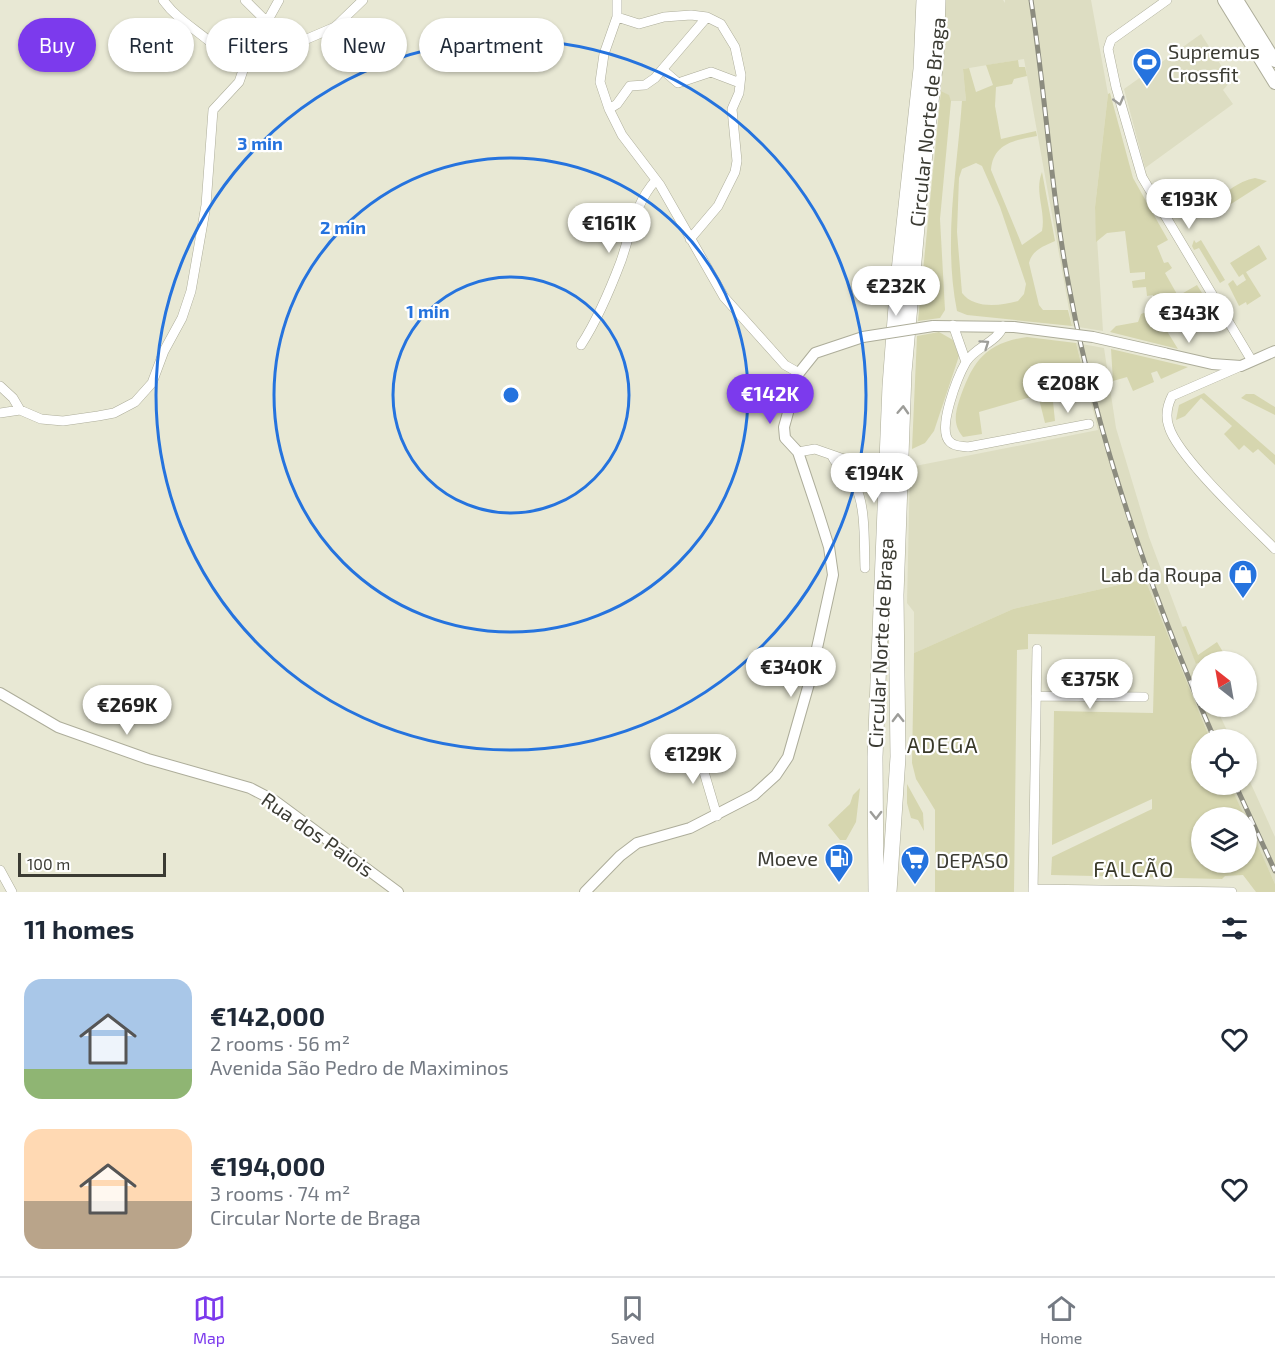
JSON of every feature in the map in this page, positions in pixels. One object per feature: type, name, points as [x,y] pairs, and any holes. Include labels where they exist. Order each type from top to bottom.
[{"type":"highway","name":"Circular Norte de Braga","points":[[876,892],[875,757],[890,386],[898,280],[921,69],[924,0]]},
{"type":"highway","name":"Circular Norte de Braga","points":[[889,892],[898,757],[896,595],[904,383],[919,205],[936,59],[938,0]]},
{"type":"main road","points":[[1224,0],[1275,83]]},
{"type":"main road","points":[[1238,0],[1270,41],[1275,61]]},
{"type":"street","points":[[163,0],[183,23],[206,39]]},
{"type":"street","points":[[245,0],[263,18]]},
{"type":"street","points":[[269,18],[279,0]]},
{"type":"street","points":[[309,38],[335,27],[363,0]]},
{"type":"street","points":[[617,0],[617,17],[604,54],[600,82],[609,109],[622,135],[656,180],[724,297],[785,365],[799,373]]},
{"type":"street","points":[[1167,0],[1114,37],[1109,44],[1120,103],[1138,167],[1147,186],[1252,361]]},
{"type":"street","points":[[617,17],[639,24],[664,17],[691,15],[707,17],[722,24],[729,34],[740,62],[740,83],[732,109],[737,161],[735,172],[718,206],[690,239]]},
{"type":"street","points":[[609,109],[617,104],[630,86],[645,85],[663,70],[707,17]]},
{"type":"street","points":[[663,70],[678,83],[711,72],[740,83]]},
{"type":"street","points":[[0,413],[20,410],[41,419],[63,421],[114,413],[135,402],[152,383],[164,351],[182,318],[190,291],[206,205],[213,110],[239,81],[241,72]]},
{"type":"street","points":[[581,345],[611,287],[644,193],[656,180]]},
{"type":"street","points":[[585,892],[620,856],[637,843],[690,828],[754,795],[776,775],[788,757],[824,622],[833,575],[829,547],[798,452],[785,438],[784,427],[799,373],[815,353],[863,337],[953,325],[1008,327],[1082,336],[1212,364],[1241,366]]},
{"type":"street","points":[[953,325],[966,362]]},
{"type":"street","points":[[1008,327],[981,346],[966,362],[945,423],[946,437],[957,446],[968,447],[1089,424]]},
{"type":"street","points":[[1275,351],[1172,396],[1168,404],[1168,426],[1181,449],[1275,549]]},
{"type":"street","points":[[0,386],[14,398],[20,410]]},
{"type":"street","points":[[798,452],[815,449],[858,464]]},
{"type":"street","points":[[832,456],[855,487],[860,505],[865,568]]},
{"type":"street","points":[[1037,649],[1033,891],[1232,892]]},
{"type":"street","name":"Rua dos Paiois","points":[[0,693],[58,727],[148,759],[249,788],[275,801],[398,892]]},
{"type":"street","points":[[1036,696],[1144,697]]},
{"type":"street","points":[[696,745],[717,816]]},
{"type":"street","points":[[0,870],[12,892]]},
{"type":"shaded area","points":[[945,0],[1003,0],[1005,3],[1005,0],[1091,0],[1108,94],[1095,207],[1103,331],[1072,326],[1024,59],[963,69],[966,101],[951,101],[948,95],[941,91]]},
{"type":"shaded area","points":[[1201,34],[1231,81],[1223,90],[1233,104],[1145,168],[1124,89]]},
{"type":"shaded area","points":[[1018,60],[1019,67],[1025,67],[1027,76],[1014,79],[1012,84],[996,87],[995,106],[1001,139],[1036,131],[1037,136],[1013,141],[1001,148],[996,154],[991,170],[1022,245],[1042,231],[1043,216],[1039,187],[1042,172],[1055,241],[1036,252],[1029,263],[1039,305],[1043,310],[1068,310],[1072,326],[967,315],[957,311],[953,285],[951,232],[962,101],[966,101],[963,69],[969,68],[976,92],[993,85],[986,65]],"holes":[[[976,163],[982,166],[1000,207],[1026,284],[1024,294],[1018,301],[1011,303],[980,304],[973,302],[962,293],[957,232],[959,178],[962,169]]]},
{"type":"shaded area","points":[[941,91],[949,95],[951,101],[940,219],[945,310],[940,318],[918,321]]},
{"type":"shaded area","points":[[1110,93],[1133,178],[1168,240],[1157,246],[1164,263],[1168,262],[1172,268],[1165,273],[1178,296],[1154,310],[1178,349],[1110,332],[1116,326],[1138,322],[1141,314],[1154,309],[1153,295],[1147,296],[1146,287],[1133,288],[1132,281],[1145,279],[1145,272],[1130,273],[1125,231],[1107,233],[1096,242],[1095,207],[1108,94]]},
{"type":"shaded area","points":[[1255,178],[1267,181],[1217,213],[1220,200],[1224,195],[1242,182]]},
{"type":"shaded area","points":[[1196,182],[1202,192],[1200,206],[1194,205],[1184,191]]},
{"type":"shaded area","points":[[1194,240],[1196,243],[1201,240],[1225,280],[1220,283],[1199,248],[1194,250],[1192,246]]},
{"type":"shaded area","points":[[1259,245],[1267,259],[1246,272],[1261,296],[1247,305],[1246,302],[1239,306],[1228,284],[1233,280],[1237,286],[1246,280],[1243,274],[1239,277],[1230,263]]},
{"type":"shaded area","points":[[1197,285],[1207,301],[1204,303],[1198,294],[1191,299],[1195,308],[1190,312],[1178,296]]},
{"type":"shaded area","points":[[939,332],[953,340],[959,356],[934,431],[925,443],[912,449],[917,336]]},
{"type":"shaded area","points":[[1027,337],[1076,343],[1086,383],[1052,392],[1055,421],[1045,423],[1038,395],[979,412],[982,434],[963,437],[956,424],[957,410],[964,388],[975,366],[982,357],[1000,344]]},
{"type":"shaded area","points":[[1076,343],[1104,348],[1116,428],[1149,537],[1192,651],[1191,692],[1145,579],[1013,609],[914,653],[914,612],[907,603],[910,467],[1098,430]]},
{"type":"shaded area","points":[[1111,349],[1188,367],[1161,379],[1157,371],[1151,373],[1154,382],[1133,391],[1127,377],[1113,381]]},
{"type":"shaded area","points":[[1204,393],[1275,455],[1275,465],[1258,449],[1253,453],[1244,445],[1239,450],[1224,434],[1232,426],[1201,398],[1185,416],[1176,420],[1179,405]]},
{"type":"shaded area","points":[[1246,394],[1254,394],[1275,407],[1275,415],[1241,398]]},
{"type":"shaded area","points":[[1145,579],[1191,692],[1191,717],[1201,717],[1206,729],[1191,729],[1191,795],[1235,795],[1240,807],[1191,807],[1191,873],[1257,873],[1257,844],[1275,884],[1275,892],[1256,892],[1243,875],[1225,876],[1222,879],[1051,875],[1052,857],[1152,809],[1152,799],[1052,845],[1054,711],[1153,713],[1155,636],[1028,634],[1028,649],[1017,650],[1014,892],[935,892],[935,810],[916,779],[912,763],[914,653],[1013,609]]},
{"type":"shaded area","points":[[1186,626],[1196,651],[1191,651],[1182,627]]},
{"type":"shaded area","points":[[1217,642],[1222,651],[1204,651]]},
{"type":"shaded area","points":[[1201,717],[1221,717],[1226,729],[1206,729]]},
{"type":"shaded area","points":[[907,784],[923,813],[924,831],[918,820],[911,818],[907,803]]},
{"type":"shaded area","points":[[860,788],[856,822],[846,840],[840,840],[828,825],[850,804],[853,795]]},
{"type":"shaded area","points":[[1235,795],[1256,795],[1275,837],[1275,884],[1257,844],[1257,807],[1240,807]]},
{"type":"railway","points":[[1031,0],[1063,256],[1096,407],[1149,576],[1210,729]]},
{"type":"railway","points":[[1240,795],[1275,871]]},
{"type":"place","name":"Supremus Crossfit","points":[[1147,88]]},
{"type":"place","name":"Lab da Roupa","points":[[1243,600]]},
{"type":"place","name":"Moeve","points":[[839,884]]},
{"type":"place","name":"DEPASO","points":[[915,886]]},
{"type":"district","name":"ADEGA","points":[[943,744]]},
{"type":"district","name":"FALCÃO","points":[[1134,868]]}]
